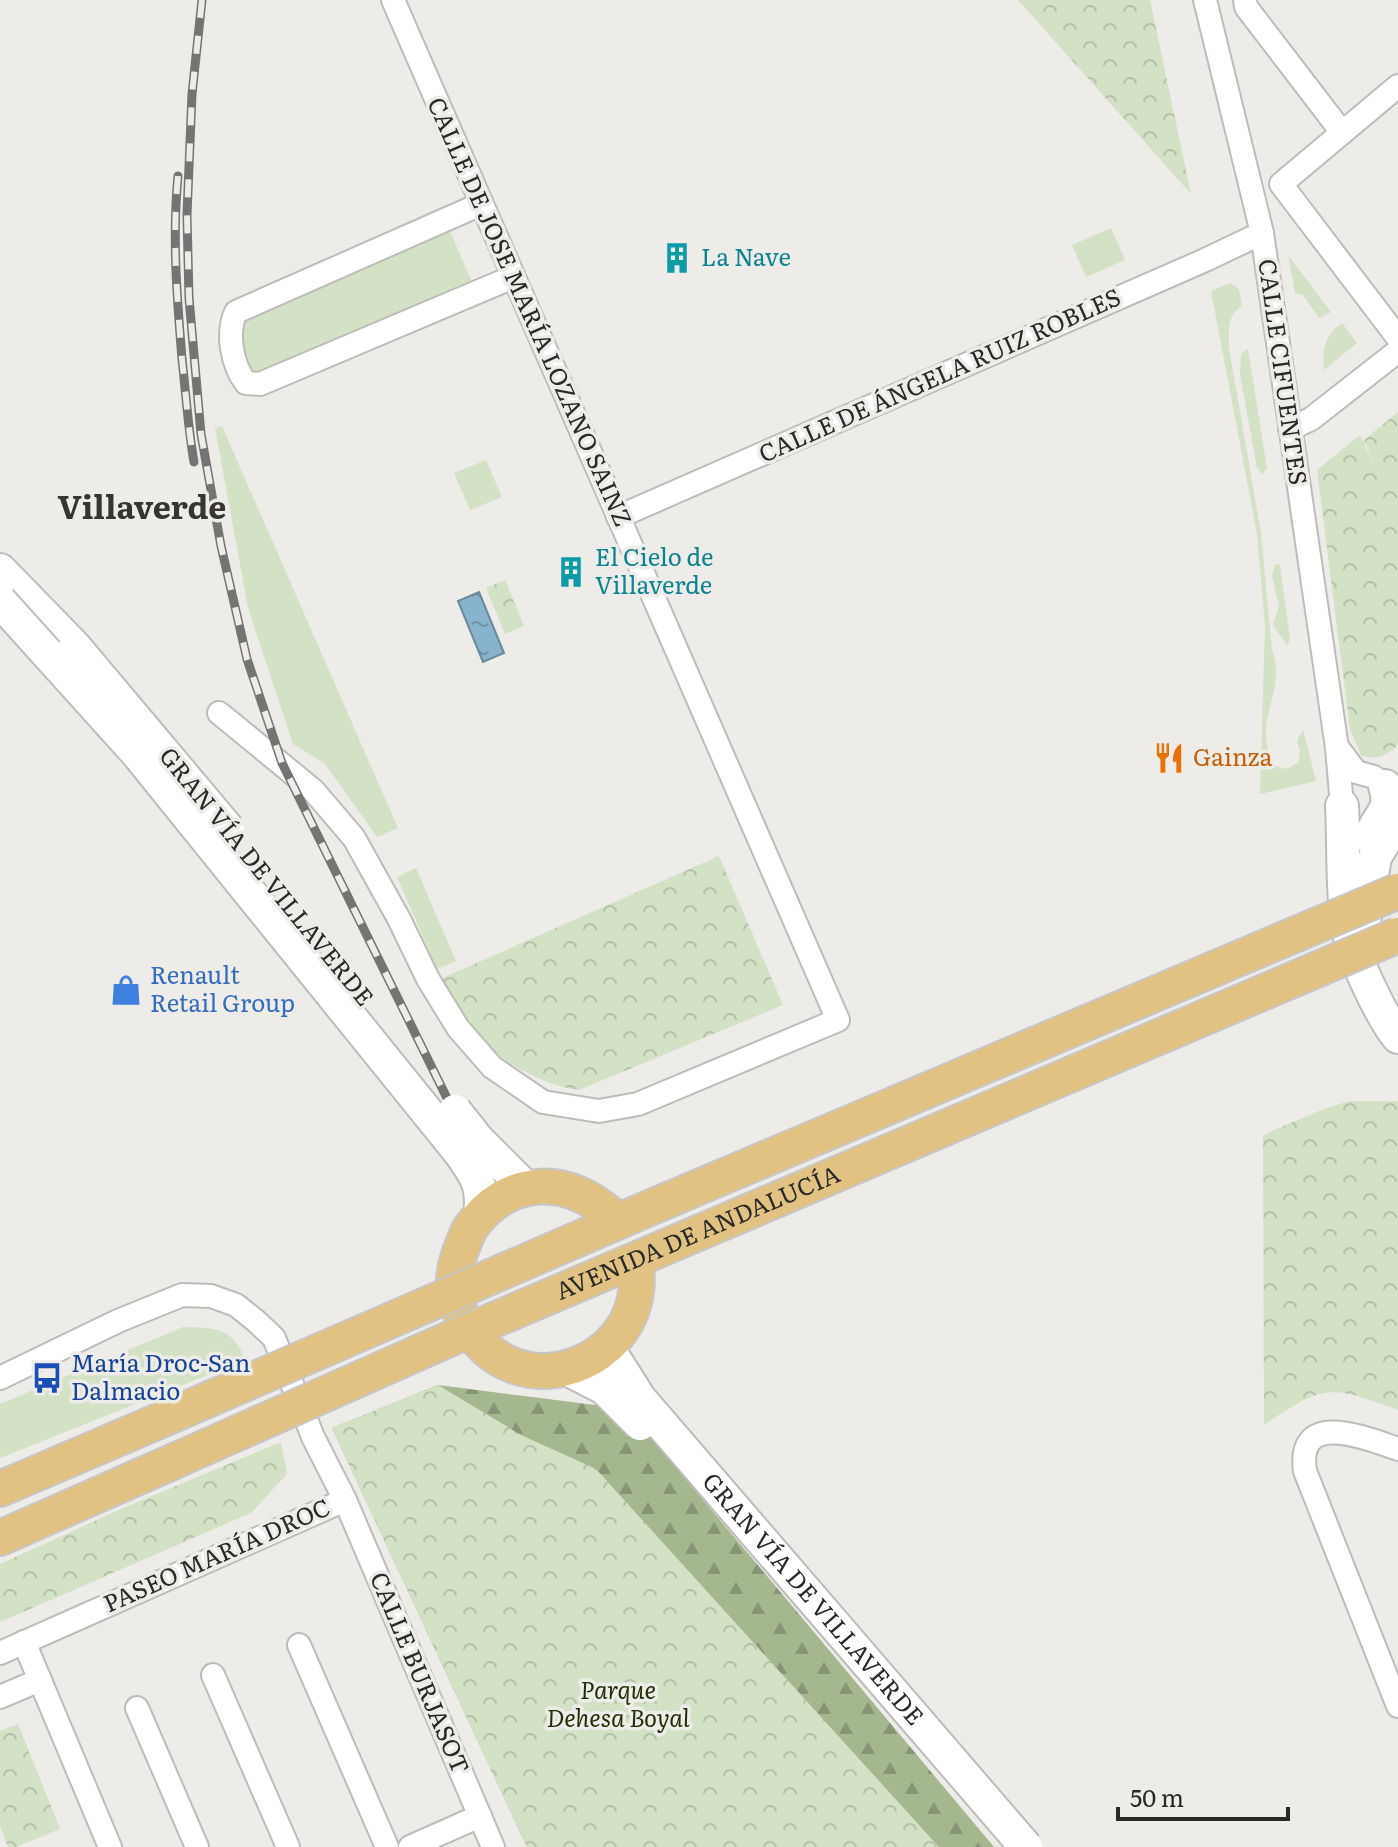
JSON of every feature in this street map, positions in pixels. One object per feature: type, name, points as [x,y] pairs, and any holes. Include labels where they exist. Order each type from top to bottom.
[{"type":"main road","name":"AVENIDA DE ANDALUCÍA","points":[[0,1489],[16,1479],[161,1420],[1398,891]]},
{"type":"main road","name":"AVENIDA DE ANDALUCÍA","points":[[0,1538],[469,1331],[1398,935]]},
{"type":"main road","points":[[555,1186],[583,1194],[607,1210],[618,1222],[629,1240],[636,1261],[636,1292],[626,1322],[607,1347],[589,1360],[567,1369],[539,1371],[512,1365],[488,1351],[469,1331],[459,1313],[454,1294],[452,1278],[469,1230],[480,1214],[503,1196],[526,1188],[555,1186]]},
{"type":"street","name":"CALLE DE JOSE MARÍA LOZANO SAINZ","points":[[219,713],[313,790],[354,838],[428,979],[458,1028],[492,1067],[543,1102],[599,1111],[638,1104],[838,1020],[393,0]]},
{"type":"street","name":"CALLE CIFUENTES","points":[[1205,0],[1262,233],[1337,748],[1380,806]]},
{"type":"street","points":[[1245,0],[1246,7],[1341,131]]},
{"type":"street","points":[[1398,86],[1281,184],[1398,338]]},
{"type":"street","points":[[481,204],[236,312],[230,324],[235,369],[246,383],[260,384],[513,277]]},
{"type":"street","name":"CALLE DE ÁNGELA RUIZ ROBLES","points":[[618,517],[1262,233]]},
{"type":"street","points":[[1290,429],[1311,419],[1398,351]]},
{"type":"street","name":"GRAN VÍA DE VILLAVERDE","points":[[0,570],[75,647],[159,744],[478,1140],[526,1188]]},
{"type":"street","name":"GRAN VÍA DE VILLAVERDE","points":[[0,601],[143,761],[461,1154],[476,1176],[482,1195],[480,1214]]},
{"type":"street","points":[[1337,748],[1356,772],[1374,777],[1380,806],[1375,857],[1362,923],[1369,987]]},
{"type":"street","points":[[1380,806],[1345,864],[1344,885],[1348,928],[1369,987],[1398,1037]]},
{"type":"street","name":"PASEO MARÍA DROC","points":[[0,1378],[118,1321],[182,1295],[211,1296],[236,1305],[274,1338],[313,1437],[345,1500],[0,1653]]},
{"type":"street","name":"GRAN VÍA DE VILLAVERDE","points":[[607,1347],[640,1399],[1026,1847]]},
{"type":"street","name":"GRAN VÍA DE VILLAVERDE","points":[[567,1369],[604,1388],[627,1409],[1001,1847]]},
{"type":"street","points":[[1398,1449],[1351,1434],[1327,1432],[1308,1446],[1304,1459],[1305,1471],[1398,1706]]},
{"type":"street","name":"CALLE BURJASOT","points":[[345,1500],[493,1847]]},
{"type":"street","points":[[24,1642],[110,1847]]},
{"type":"street","points":[[299,1645],[387,1847]]},
{"type":"street","points":[[213,1675],[288,1847]]},
{"type":"street","points":[[0,1697],[40,1680]]},
{"type":"street","points":[[137,1708],[197,1847]]},
{"type":"street","points":[[410,1847],[480,1816]]},
{"type":"green space","points":[[1018,0],[1150,0],[1191,194]]},
{"type":"green space","points":[[447,224],[474,287],[267,376],[245,373],[238,320]]},
{"type":"green space","points":[[1111,228],[1125,260],[1086,277],[1072,245]]},
{"type":"green space","points":[[1288,255],[1331,312],[1319,318],[1303,295],[1295,293]]},
{"type":"green space","points":[[1230,283],[1239,289],[1242,306],[1231,319],[1229,348],[1261,533],[1276,665],[1267,721],[1268,750],[1276,766],[1286,769],[1298,763],[1300,751],[1297,741],[1303,729],[1316,781],[1260,794],[1265,626],[1257,534],[1211,291]]},
{"type":"green space","points":[[1342,323],[1357,343],[1324,370],[1326,344],[1332,332]]},
{"type":"green space","points":[[1248,349],[1267,469],[1262,474],[1257,468],[1240,374],[1241,354]]},
{"type":"green space","points":[[1398,412],[1398,745],[1385,755],[1372,758],[1361,755],[1350,729],[1317,470],[1360,435],[1377,471],[1364,440]]},
{"type":"green space","points":[[222,426],[398,828],[377,837],[325,764],[293,744],[248,608],[215,428]]},
{"type":"green space","points":[[486,460],[502,497],[470,510],[454,473]]},
{"type":"green space","points":[[1280,564],[1290,640],[1287,645],[1273,625],[1279,606],[1272,576],[1275,565]]},
{"type":"green space","points":[[505,580],[524,626],[505,634],[486,588]]},
{"type":"green space","points":[[719,856],[783,1005],[579,1090],[536,1077],[485,1044],[461,1014],[440,979]]},
{"type":"green space","points":[[416,868],[456,961],[437,969],[397,877]]},
{"type":"green space","points":[[1350,1101],[1398,1101],[1398,1410],[1357,1396],[1329,1392],[1301,1401],[1264,1425],[1263,1135]]},
{"type":"green space","points":[[183,1327],[221,1331],[235,1341],[245,1360],[0,1458],[0,1404]]},
{"type":"green space","name":"Parque Dehesa Boyal","points":[[438,1385],[627,1409],[994,1847],[527,1847],[332,1428]]},
{"type":"green space","name":"Parque Dehesa Boyal","points":[[438,1385],[521,1435],[596,1469],[939,1847],[527,1847],[332,1428]]},
{"type":"green space","points":[[281,1442],[287,1474],[251,1513],[0,1622],[0,1564]]},
{"type":"green space","points":[[18,1724],[60,1829],[16,1847],[8,1847],[0,1826],[0,1731]]},
{"type":"water","points":[[479,592],[504,653],[483,662],[458,601]]},
{"type":"railway","points":[[202,0],[192,94],[187,215],[189,298],[201,434],[221,546],[247,659],[282,763],[476,1157]]},
{"type":"railway","points":[[178,176],[175,222],[177,290],[194,462]]},
{"type":"place","name":"La Nave","points":[[677,258]]},
{"type":"place","name":"El Cielo de Villaverde","points":[[571,572]]},
{"type":"place","name":"Gainza","points":[[1169,758]]},
{"type":"place","name":"Renault Retail Group","points":[[126,990]]},
{"type":"place","name":"María Droc-San Dalmacio","points":[[47,1378]]},
{"type":"district","name":"Villaverde","points":[[142,508]]}]
